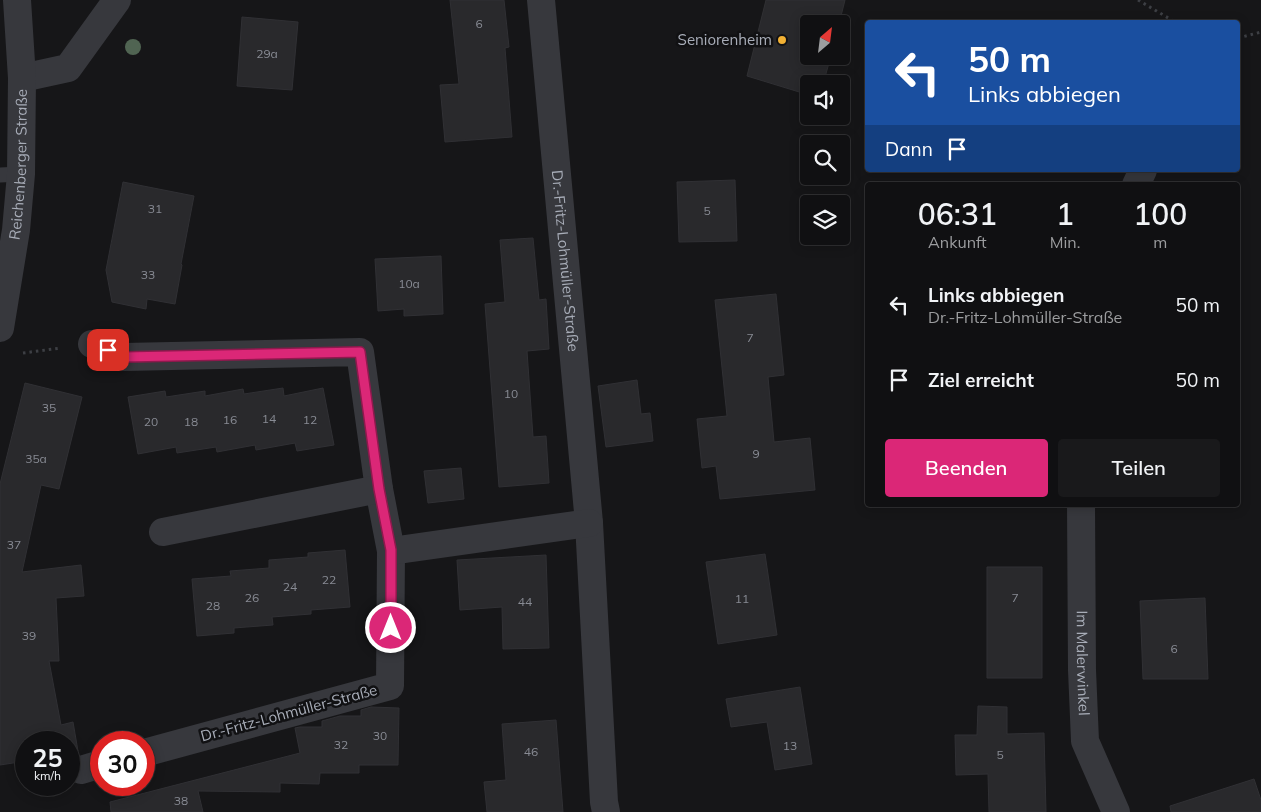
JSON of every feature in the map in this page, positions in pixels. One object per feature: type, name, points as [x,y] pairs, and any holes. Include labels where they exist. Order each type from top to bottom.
[{"type":"street","name":"Reichenberger Straße","points":[[0,328],[16,230],[10,175],[22,78],[17,0]]},
{"type":"street","points":[[22,78],[68,68],[117,0]]},
{"type":"street","name":"Dr.-Fritz-Lohmüller-Straße","points":[[541,0],[589,523],[606,812]]},
{"type":"street","name":"Dr.-Fritz-Lohmüller-Straße","points":[[92,344],[124,357],[360,352],[379,489],[391,550],[390,686],[155,750]]},
{"type":"street","points":[[163,532],[379,489]]},
{"type":"street","name":"Im Malerwinkel","points":[[1082,507],[1082,670],[1085,741],[1116,812]]},
{"type":"street","points":[[391,550],[589,523]]},
{"type":"path","points":[[1138,0],[1172,20]]},
{"type":"path","points":[[1240,37],[1261,32]]},
{"type":"path","points":[[18,353],[92,344]]},
{"type":"building","points":[[450,0],[504,0],[509,47],[505,48],[512,137],[445,142],[440,85],[459,84]]},
{"type":"building","name":"Seniorenheim","points":[[766,0],[845,0],[841,15],[800,15],[800,65],[828,65],[826,75],[800,75],[800,92],[747,76]]},
{"type":"building","points":[[242,17],[298,22],[292,90],[237,86]]},
{"type":"building","points":[[735,180],[737,241],[679,242],[677,182]]},
{"type":"building","points":[[123,182],[194,196],[175,304],[147,299],[146,309],[112,302],[106,270]]},
{"type":"building","points":[[533,238],[539,300],[546,299],[549,349],[527,351],[533,437],[546,436],[549,483],[499,487],[485,304],[505,302],[500,240]]},
{"type":"building","points":[[441,256],[443,314],[404,316],[404,309],[378,311],[375,259]]},
{"type":"building","points":[[776,294],[784,375],[768,377],[774,442],[810,438],[815,490],[720,499],[716,466],[702,468],[697,419],[727,416],[715,300]]},
{"type":"building","points":[[637,380],[641,414],[650,413],[653,441],[606,447],[598,386]]},
{"type":"building","points":[[25,383],[82,397],[59,489],[41,485],[22,572],[81,565],[84,596],[56,598],[59,661],[49,661],[61,725],[73,722],[75,731],[15,731],[15,763],[0,765],[0,484]]},
{"type":"building","points":[[283,388],[284,396],[323,388],[334,445],[297,451],[295,443],[256,450],[255,445],[217,452],[216,447],[177,453],[176,447],[138,454],[128,397],[165,391],[166,397],[205,391],[205,396],[243,389],[244,394]]},
{"type":"building","points":[[461,468],[464,499],[428,503],[424,471]]},
{"type":"building","points":[[345,550],[350,607],[311,610],[311,614],[272,617],[273,625],[234,628],[234,633],[197,636],[192,579],[231,576],[230,571],[269,568],[269,560],[308,557],[308,553]]},
{"type":"building","points":[[765,554],[777,635],[718,644],[706,562]]},
{"type":"building","points":[[546,555],[549,648],[503,649],[502,607],[460,610],[457,560]]},
{"type":"building","points":[[987,567],[1042,567],[1042,678],[987,678]]},
{"type":"building","points":[[1205,598],[1208,679],[1143,679],[1140,601]]},
{"type":"building","points":[[800,687],[812,764],[775,770],[767,722],[731,727],[726,699]]},
{"type":"building","points":[[978,706],[1007,707],[1007,734],[1044,733],[1046,812],[989,812],[988,774],[956,775],[955,735],[977,735]]},
{"type":"building","points":[[371,707],[399,708],[398,765],[359,765],[359,773],[320,773],[319,784],[280,783],[280,792],[198,791],[203,812],[111,812],[110,802],[133,796],[155,796],[155,790],[300,753],[295,728],[322,727],[322,721],[340,716],[361,716],[361,710]]},
{"type":"building","points":[[556,720],[563,812],[487,812],[484,782],[506,780],[502,724]]},
{"type":"building","points":[[1254,779],[1261,800],[1261,812],[1171,812],[1170,806]]},
{"type":"place","name":"Seniorenheim","points":[[782,40]]},
{"type":"route","points":[[108,350],[124,357],[360,352],[379,489],[391,550],[391,628]]}]
